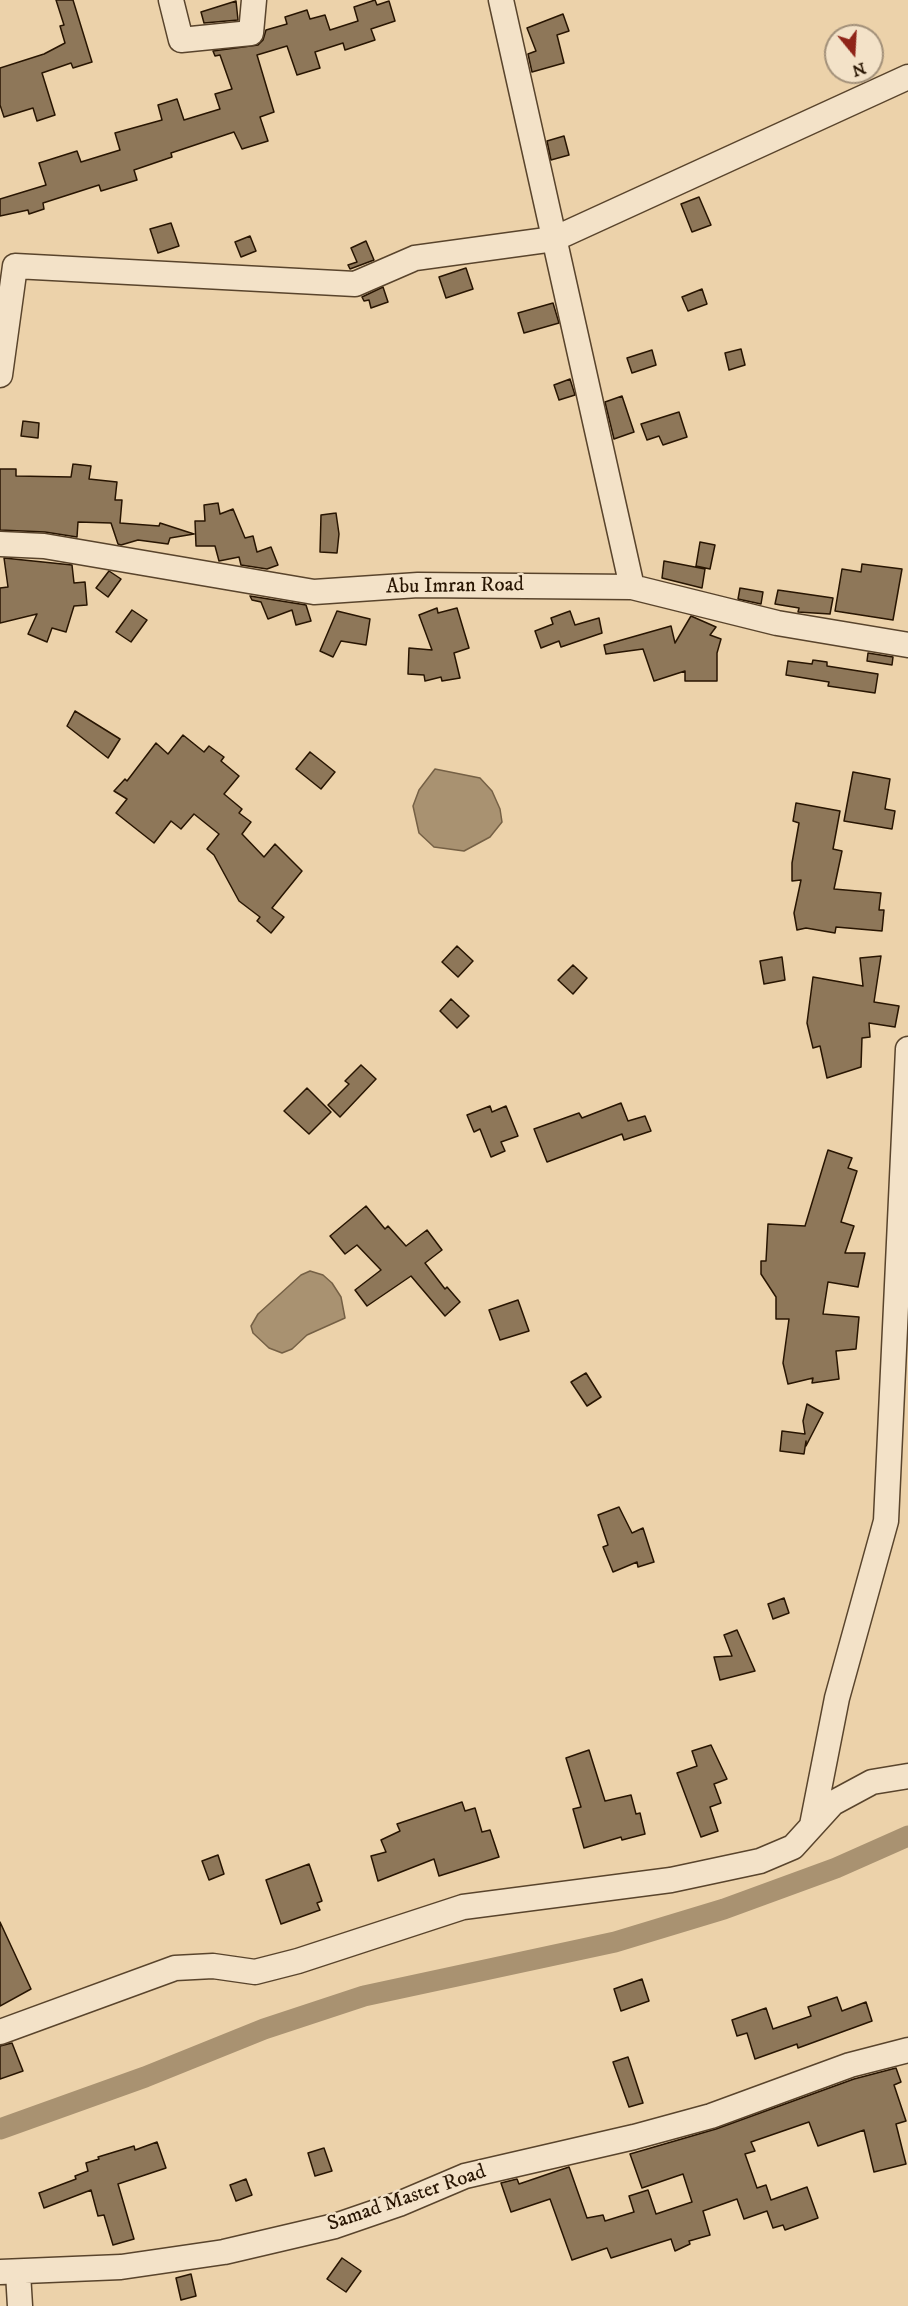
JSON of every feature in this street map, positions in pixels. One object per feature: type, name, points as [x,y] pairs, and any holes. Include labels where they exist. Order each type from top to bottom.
[{"type":"street","points":[[171,0],[181,40],[251,33],[254,0]]},
{"type":"street","points":[[501,0],[632,587]]},
{"type":"street","points":[[0,375],[15,266],[355,284],[415,258],[554,239],[908,77]]},
{"type":"street","name":"Abu Imran Road","points":[[0,544],[44,546],[314,592],[418,585],[632,587],[777,623],[908,645]]},
{"type":"street","points":[[812,1825],[837,1698],[886,1521],[908,1049]]},
{"type":"street","points":[[0,2032],[175,1968],[213,1966],[255,1972],[298,1961],[463,1907],[551,1897],[725,1870],[760,1861],[793,1847],[833,1803],[872,1782],[908,1776]]},
{"type":"street","name":"Samad Master Road","points":[[9,2273],[121,2267],[224,2252],[335,2226],[399,2204],[465,2176],[711,2116],[850,2065],[908,2050]]},
{"type":"street","points":[[9,2273],[20,2306]]},
{"type":"shaded area","points":[[435,769],[480,778],[492,791],[500,809],[502,822],[490,837],[464,851],[434,847],[419,833],[413,806],[419,790]]},
{"type":"shaded area","points":[[310,1271],[323,1275],[332,1283],[341,1297],[345,1318],[307,1335],[292,1349],[282,1353],[269,1348],[253,1333],[251,1326],[258,1314],[301,1275]]},
{"type":"building","points":[[56,0],[73,0],[92,62],[73,68],[71,63],[42,73],[55,115],[37,121],[33,108],[4,117],[0,105],[0,68],[44,54],[65,43],[60,26],[64,25]]},
{"type":"building","points":[[375,0],[377,5],[389,1],[395,21],[371,29],[375,40],[345,50],[343,43],[315,52],[320,68],[297,75],[287,46],[257,55],[274,112],[260,117],[268,141],[242,149],[234,132],[171,153],[172,157],[134,170],[137,180],[101,191],[99,185],[43,203],[44,209],[29,214],[28,210],[0,216],[0,199],[46,185],[39,163],[77,151],[81,162],[120,150],[115,133],[162,120],[158,105],[177,99],[184,120],[220,109],[215,94],[232,89],[220,55],[215,56],[213,51],[258,45],[263,40],[266,30],[287,24],[285,17],[307,10],[310,19],[325,15],[330,30],[358,21],[354,7]]},
{"type":"building","points":[[236,1],[238,20],[204,23],[201,12]]},
{"type":"building","points":[[563,14],[569,31],[557,35],[564,63],[532,72],[528,54],[536,51],[527,28]]},
{"type":"building","points":[[564,136],[569,155],[551,160],[547,141]]},
{"type":"building","points":[[699,197],[711,225],[692,232],[681,204]]},
{"type":"building","points":[[171,223],[179,246],[158,253],[150,229]]},
{"type":"building","points":[[250,236],[256,251],[241,257],[235,242]]},
{"type":"building","points":[[366,241],[374,260],[350,269],[348,265],[357,262],[351,248]]},
{"type":"building","points":[[466,268],[473,289],[446,298],[439,277]]},
{"type":"building","points":[[383,287],[388,302],[371,308],[369,300],[364,301],[362,297]]},
{"type":"building","points":[[702,289],[707,304],[688,311],[682,297]]},
{"type":"building","points":[[553,303],[559,323],[524,333],[518,313]]},
{"type":"building","points":[[741,349],[745,365],[729,370],[725,353]]},
{"type":"building","points":[[652,350],[656,365],[632,373],[627,358]]},
{"type":"building","points":[[570,379],[575,395],[559,400],[554,385]]},
{"type":"building","points":[[622,396],[634,432],[614,439],[605,402]]},
{"type":"building","points":[[679,412],[687,437],[663,445],[659,436],[647,440],[641,424]]},
{"type":"building","points":[[23,421],[39,423],[38,438],[21,436]]},
{"type":"building","points":[[73,464],[91,466],[89,479],[117,482],[115,500],[122,500],[120,523],[159,526],[160,523],[194,534],[170,538],[168,544],[138,540],[121,545],[118,544],[111,523],[78,522],[77,537],[45,532],[0,530],[0,469],[16,469],[16,476],[71,477]]},
{"type":"building","points":[[218,503],[220,514],[233,509],[245,538],[253,536],[257,552],[271,547],[278,565],[267,569],[241,565],[239,557],[219,561],[215,546],[196,546],[195,521],[205,521],[204,505]]},
{"type":"building","points":[[336,513],[339,534],[337,553],[320,552],[321,515]]},
{"type":"building","points":[[700,542],[715,545],[710,569],[696,566]]},
{"type":"building","points":[[4,558],[72,565],[74,583],[85,582],[87,605],[74,606],[66,632],[52,628],[47,642],[28,634],[37,614],[0,623],[0,588],[8,587]]},
{"type":"building","points":[[664,561],[705,569],[702,588],[662,578]]},
{"type":"building","points":[[862,564],[902,569],[893,620],[835,611],[842,569],[861,572]]},
{"type":"building","points":[[109,571],[121,579],[108,597],[96,588]]},
{"type":"building","points":[[740,588],[763,592],[761,604],[738,599]]},
{"type":"building","points":[[778,590],[833,598],[830,614],[798,612],[799,608],[775,604]]},
{"type":"building","points":[[250,596],[306,605],[311,621],[296,625],[292,610],[268,619],[261,602],[252,600]]},
{"type":"building","points":[[437,608],[438,613],[457,608],[469,648],[454,653],[460,678],[442,681],[441,677],[425,681],[424,675],[408,674],[409,648],[432,650],[419,615]]},
{"type":"building","points":[[132,610],[147,620],[131,642],[116,632]]},
{"type":"building","points":[[337,611],[370,619],[366,645],[341,641],[333,657],[320,651]]},
{"type":"building","points":[[570,611],[575,625],[599,618],[602,633],[561,647],[559,641],[541,648],[535,631],[553,624],[551,618]]},
{"type":"building","points":[[691,616],[716,627],[710,635],[721,639],[717,653],[717,681],[685,681],[685,671],[654,681],[643,649],[606,654],[604,645],[671,626],[675,643]]},
{"type":"building","points":[[868,653],[893,657],[892,665],[867,661]]},
{"type":"building","points":[[813,660],[827,662],[827,666],[878,674],[875,693],[828,686],[829,682],[786,675],[788,661],[812,664]]},
{"type":"building","points":[[75,711],[120,739],[108,758],[67,726]]},
{"type":"building","points":[[183,735],[204,752],[209,746],[224,757],[221,761],[239,776],[224,794],[242,809],[239,813],[251,822],[242,834],[264,857],[275,844],[302,871],[272,908],[284,917],[271,933],[257,921],[260,917],[239,901],[214,855],[207,849],[219,834],[194,814],[181,829],[171,821],[154,843],[116,813],[127,799],[114,791],[125,779],[127,781],[156,743],[168,754]]},
{"type":"building","points":[[310,752],[335,772],[321,789],[296,769]]},
{"type":"building","points":[[853,772],[890,779],[885,809],[895,811],[892,829],[844,821]]},
{"type":"building","points":[[796,803],[840,811],[833,849],[842,851],[834,889],[881,893],[879,910],[884,910],[882,931],[836,927],[835,933],[806,928],[797,930],[794,913],[801,880],[792,881],[792,863],[799,823],[793,821]]},
{"type":"building","points":[[457,946],[473,961],[458,977],[442,962]]},
{"type":"building","points":[[881,956],[874,1002],[899,1006],[895,1027],[869,1023],[870,1037],[862,1038],[861,1067],[827,1078],[820,1046],[813,1048],[807,1023],[813,977],[863,986],[860,958]]},
{"type":"building","points":[[782,957],[785,980],[764,984],[760,961]]},
{"type":"building","points":[[573,965],[587,978],[573,994],[558,980]]},
{"type":"building","points":[[451,999],[469,1016],[457,1028],[440,1011]]},
{"type":"building","points":[[361,1065],[376,1079],[340,1117],[328,1105],[349,1084],[345,1081]]},
{"type":"building","points":[[307,1088],[331,1112],[309,1134],[284,1111]]},
{"type":"building","points":[[621,1103],[628,1121],[645,1116],[651,1131],[624,1140],[622,1134],[547,1162],[534,1129],[579,1113],[582,1118]]},
{"type":"building","points":[[490,1106],[492,1112],[506,1106],[518,1136],[501,1142],[505,1151],[491,1157],[480,1129],[474,1132],[467,1115]]},
{"type":"building","points":[[828,1150],[852,1158],[848,1168],[857,1171],[841,1222],[854,1226],[845,1253],[865,1253],[858,1287],[828,1282],[823,1314],[859,1317],[856,1349],[836,1351],[839,1379],[812,1383],[813,1378],[788,1384],[783,1363],[789,1319],[776,1319],[776,1297],[761,1274],[761,1261],[766,1261],[768,1224],[805,1226]]},
{"type":"building","points":[[366,1206],[385,1229],[388,1226],[406,1246],[427,1230],[442,1250],[425,1263],[445,1289],[447,1287],[460,1302],[445,1316],[411,1276],[367,1306],[355,1290],[381,1270],[357,1245],[345,1254],[330,1236]]},
{"type":"building","points":[[518,1300],[529,1331],[500,1340],[489,1310]]},
{"type":"building","points":[[586,1373],[601,1397],[587,1406],[571,1382]]},
{"type":"building","points":[[807,1404],[823,1413],[806,1446],[806,1441],[804,1454],[780,1451],[782,1431],[805,1434],[803,1421]]},
{"type":"building","points":[[619,1507],[632,1533],[643,1528],[654,1562],[638,1567],[637,1562],[613,1572],[603,1547],[608,1545],[598,1515]]},
{"type":"building","points":[[784,1598],[789,1613],[773,1619],[768,1604]]},
{"type":"building","points":[[737,1630],[755,1671],[720,1680],[714,1657],[732,1656],[724,1635]]},
{"type":"building","points":[[711,1745],[727,1779],[714,1784],[721,1803],[710,1807],[718,1831],[701,1837],[677,1773],[697,1766],[692,1751]]},
{"type":"building","points":[[589,1750],[605,1801],[631,1795],[636,1814],[640,1813],[645,1834],[622,1840],[621,1837],[584,1848],[573,1809],[581,1807],[566,1758]]},
{"type":"building","points":[[462,1802],[465,1811],[475,1808],[482,1832],[490,1830],[499,1857],[439,1876],[434,1859],[378,1881],[371,1856],[386,1852],[381,1840],[400,1831],[397,1824]]},
{"type":"building","points":[[218,1855],[224,1874],[209,1880],[202,1861]]},
{"type":"building","points":[[309,1864],[322,1901],[317,1903],[320,1910],[281,1924],[266,1880]]},
{"type":"building","points":[[0,1922],[31,1989],[0,2006]]},
{"type":"building","points":[[642,1979],[649,2001],[621,2011],[614,1989]]},
{"type":"building","points":[[837,1997],[842,2011],[866,2002],[872,2021],[798,2048],[797,2044],[755,2059],[747,2033],[737,2036],[732,2020],[766,2008],[773,2029],[811,2016],[808,2007]]},
{"type":"building","points":[[12,2043],[23,2071],[0,2079],[0,2046]]},
{"type":"building","points":[[628,2057],[643,2103],[629,2107],[613,2062]]},
{"type":"building","points":[[896,2068],[901,2082],[894,2085],[906,2121],[896,2124],[906,2164],[874,2172],[864,2130],[818,2146],[809,2122],[751,2142],[755,2151],[745,2154],[757,2188],[766,2185],[771,2200],[807,2187],[818,2218],[785,2230],[783,2225],[773,2228],[767,2211],[744,2219],[737,2199],[703,2211],[710,2235],[689,2241],[690,2244],[675,2251],[671,2239],[611,2258],[607,2248],[572,2260],[550,2199],[511,2212],[501,2183],[517,2179],[519,2184],[569,2167],[587,2218],[603,2215],[605,2221],[634,2212],[629,2196],[648,2190],[656,2214],[692,2202],[683,2174],[642,2188],[630,2154],[716,2129],[854,2079]]},
{"type":"building","points":[[157,2142],[166,2168],[118,2184],[134,2239],[113,2245],[104,2215],[98,2216],[91,2190],[44,2208],[39,2193],[76,2179],[75,2176],[88,2171],[86,2163],[134,2146],[135,2150]]},
{"type":"building","points":[[324,2148],[332,2171],[315,2176],[308,2153]]},
{"type":"building","points":[[246,2179],[252,2195],[236,2201],[230,2185]]},
{"type":"building","points":[[342,2258],[361,2271],[346,2292],[327,2279]]},
{"type":"building","points":[[191,2274],[196,2296],[181,2300],[176,2278]]},
{"type":"waterway","points":[[0,2129],[145,2077],[264,2029],[364,1996],[615,1942],[724,1909],[836,1868],[908,1836]]}]
